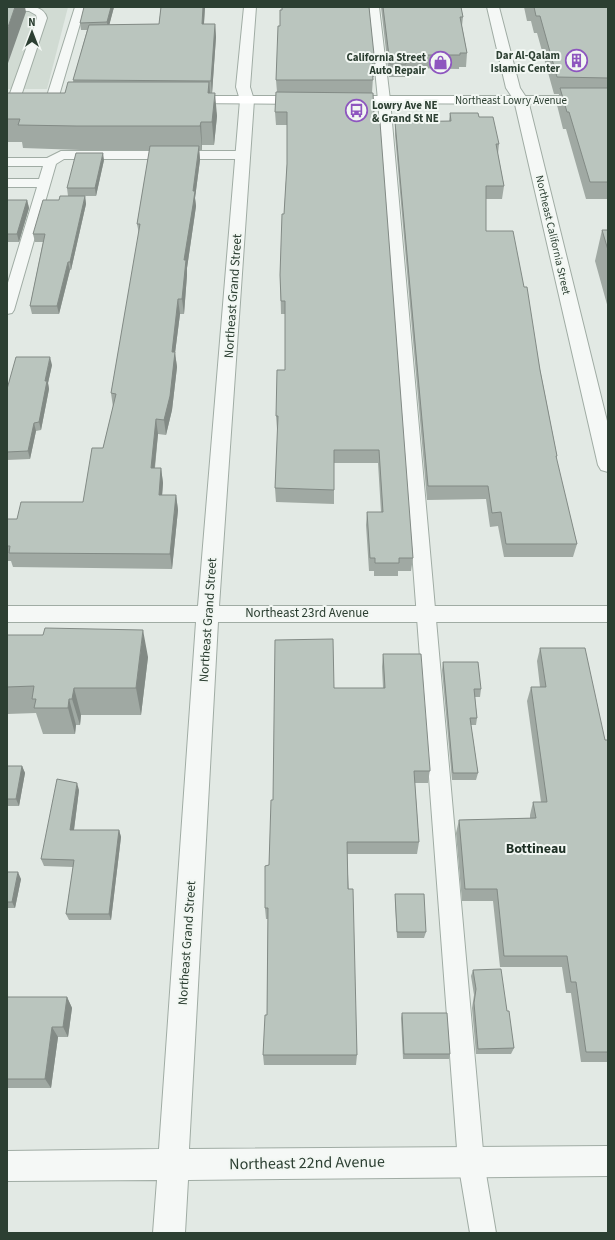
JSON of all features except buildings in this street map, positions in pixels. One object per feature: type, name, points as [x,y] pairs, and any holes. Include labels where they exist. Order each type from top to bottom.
[{"type":"main road","points":[[11,99],[68,99]]},
{"type":"main road","name":"Northeast Lowry Avenue","points":[[176,100],[608,100]]},
{"type":"street","name":"Northeast Grand Street","points":[[169,1233],[208,613],[247,100],[243,87],[250,7]]},
{"type":"street","name":"Northeast California Street","points":[[493,7],[513,88],[521,100],[608,465]]},
{"type":"street","name":"Northeast 23rd Avenue","points":[[7,614],[608,614]]},
{"type":"street","name":"Northeast 22nd Avenue","points":[[7,1166],[608,1161]]},
{"type":"lane","points":[[52,99],[80,7]]},
{"type":"lane","points":[[374,7],[384,100],[471,1162],[483,1233]]},
{"type":"lane","points":[[7,8],[22,8],[38,11],[42,18],[11,99]]},
{"type":"lane","points":[[7,162],[50,162],[60,155],[243,155]]},
{"type":"lane","points":[[7,310],[50,162]]},
{"type":"lane","points":[[7,183],[44,183]]},
{"type":"shaded area","points":[[7,7],[68,7],[47,89],[7,89]]},
{"type":"place","name":"Dar Al-Qalam Islamic Center","points":[[576,61]]},
{"type":"place","name":"California Street Auto Repair","points":[[441,63]]},
{"type":"place","name":"Lowry Ave NE & Grand St NE","points":[[356,111]]},
{"type":"district","name":"Bottineau","points":[[536,849]]}]
